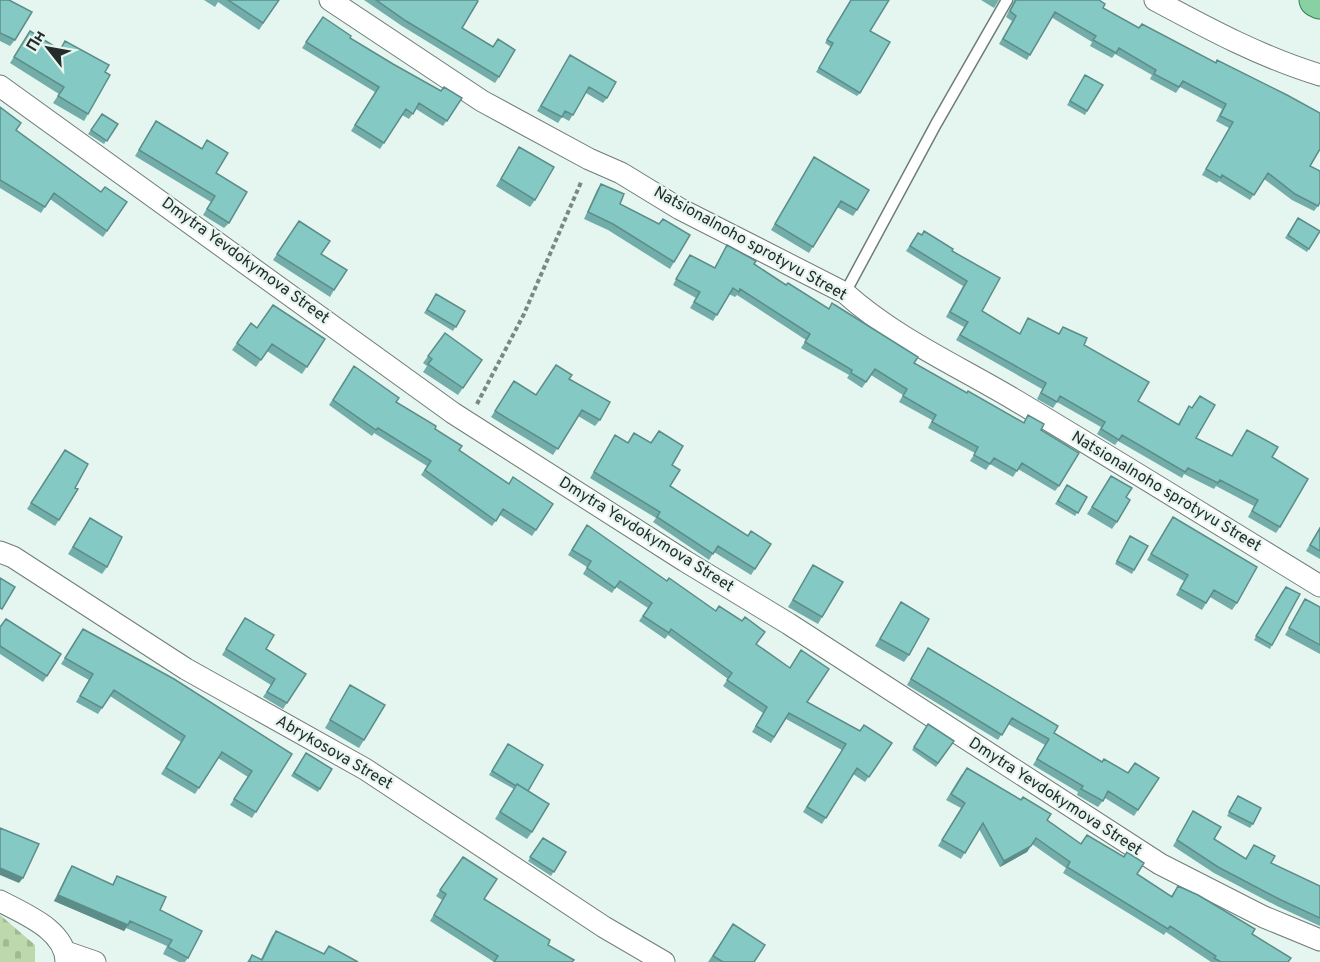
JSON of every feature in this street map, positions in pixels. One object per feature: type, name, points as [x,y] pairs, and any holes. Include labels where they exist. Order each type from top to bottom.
[{"type":"street","name":"Natsionalnoho sprotyvu Street","points":[[330,0],[482,101],[590,159],[621,172],[680,209],[845,293],[867,314],[923,349],[1008,396],[1320,586]]},
{"type":"street","points":[[1155,0],[1230,40],[1284,64],[1320,75]]},
{"type":"street","name":"Dmytra Yevdokymova Street","points":[[0,86],[468,422],[685,561],[789,624],[1160,864],[1264,917],[1320,940]]},
{"type":"street","name":"Abrykosova Street","points":[[0,552],[13,557],[186,669],[365,769],[604,927],[664,962]]},
{"type":"street","points":[[0,901],[43,924],[66,957],[94,962]]},
{"type":"lane","points":[[845,293],[936,124],[1008,0]]},
{"type":"path","points":[[468,422],[524,314],[590,159]]},
{"type":"green space","points":[[0,915],[35,945],[35,962],[0,962]]},
{"type":"building","points":[[0,0],[9,0],[32,12],[15,40],[0,33]]},
{"type":"building","points":[[228,0],[279,0],[263,23]]},
{"type":"building","points":[[376,0],[477,0],[462,28],[493,47],[498,39],[515,50],[499,77],[406,21]]},
{"type":"building","points":[[851,0],[889,0],[870,31],[890,42],[860,93],[819,68],[833,43],[827,40]]},
{"type":"building","points":[[1016,0],[1099,0],[1105,4],[1103,8],[1139,28],[1142,24],[1320,113],[1320,149],[1310,166],[1320,171],[1318,206],[1295,194],[1268,173],[1254,195],[1222,175],[1221,178],[1206,169],[1233,122],[1220,116],[1226,104],[1183,81],[1179,87],[1154,74],[1156,70],[1119,48],[1116,53],[1093,40],[1096,36],[1055,12],[1030,55],[1003,39],[1016,16],[1010,11]]},
{"type":"building","points":[[323,17],[351,36],[350,38],[393,64],[441,91],[444,87],[462,98],[447,121],[419,103],[413,114],[406,109],[384,143],[355,125],[379,87],[306,42]]},
{"type":"building","points":[[30,31],[60,50],[65,41],[109,65],[105,72],[110,75],[88,114],[58,96],[64,87],[14,57]]},
{"type":"building","points":[[570,55],[616,82],[607,98],[589,87],[573,115],[565,111],[562,117],[541,106]]},
{"type":"building","points":[[1085,75],[1103,85],[1087,111],[1070,101]]},
{"type":"building","points":[[0,107],[21,123],[16,130],[101,192],[105,187],[127,202],[107,231],[54,193],[45,207],[0,180]]},
{"type":"building","points":[[102,114],[118,124],[107,141],[91,130]]},
{"type":"building","points":[[156,121],[202,149],[207,140],[228,153],[216,173],[247,192],[229,223],[207,209],[215,196],[139,150]]},
{"type":"building","points":[[519,147],[554,167],[535,200],[501,179]]},
{"type":"building","points":[[814,157],[869,190],[857,210],[841,201],[813,247],[775,224]]},
{"type":"building","points":[[601,184],[624,194],[620,204],[659,224],[663,219],[690,235],[674,262],[613,224],[588,212]]},
{"type":"building","points":[[1298,218],[1320,231],[1309,249],[1288,235]]},
{"type":"building","points":[[299,221],[330,241],[321,254],[347,270],[334,290],[277,254]]},
{"type":"building","points":[[924,231],[953,249],[952,251],[1000,278],[982,311],[1020,334],[1028,318],[1059,334],[1063,327],[1087,338],[1084,345],[1149,382],[1138,401],[1179,425],[1189,406],[1192,408],[1200,396],[1215,405],[1196,438],[1232,456],[1247,430],[1278,447],[1272,457],[1308,479],[1280,527],[1252,511],[1258,500],[1220,480],[1218,483],[1188,468],[1185,472],[1122,435],[1119,440],[1101,429],[1105,422],[1060,396],[1057,402],[1041,393],[1046,383],[960,335],[968,322],[950,312],[967,281],[910,246],[918,233],[922,235]]},
{"type":"building","points":[[727,245],[756,261],[754,264],[786,285],[788,283],[829,309],[832,303],[918,357],[914,363],[967,393],[968,391],[1024,423],[1028,415],[1044,424],[1041,430],[1079,453],[1059,486],[1022,463],[1017,471],[994,458],[990,464],[974,455],[978,447],[932,422],[936,415],[903,396],[907,389],[875,369],[866,382],[851,373],[852,370],[805,342],[810,334],[740,289],[739,292],[733,288],[717,315],[694,302],[700,292],[676,279],[690,255],[715,268]]},
{"type":"building","points":[[436,294],[465,311],[456,327],[427,310]]},
{"type":"building","points":[[273,305],[325,339],[307,367],[272,344],[261,360],[237,343],[251,323],[257,328]]},
{"type":"building","points":[[445,333],[482,360],[463,388],[428,364],[432,359],[428,356]]},
{"type":"building","points":[[556,365],[572,375],[569,379],[610,402],[600,420],[582,410],[558,449],[495,411],[514,381],[536,395]]},
{"type":"building","points":[[354,366],[399,398],[396,402],[436,426],[435,429],[462,446],[459,450],[509,484],[513,477],[553,504],[536,530],[503,509],[496,521],[425,470],[431,461],[378,428],[376,430],[333,400]]},
{"type":"building","points":[[659,431],[683,446],[672,465],[680,470],[670,486],[748,536],[751,531],[771,544],[755,569],[718,546],[713,554],[657,517],[660,512],[594,472],[615,435],[628,443],[634,433],[651,443]]},
{"type":"building","points":[[65,450],[88,464],[75,488],[78,489],[59,520],[31,503]]},
{"type":"building","points":[[1111,476],[1132,488],[1126,497],[1130,500],[1117,522],[1092,507]]},
{"type":"building","points":[[1067,485],[1087,497],[1078,513],[1058,501]]},
{"type":"building","points":[[1173,517],[1257,567],[1237,603],[1214,590],[1206,603],[1180,589],[1188,575],[1151,554]]},
{"type":"building","points":[[90,518],[122,537],[107,567],[73,547]]},
{"type":"building","points":[[587,525],[667,581],[669,578],[716,611],[719,606],[742,621],[745,617],[765,632],[756,644],[790,668],[801,650],[829,669],[807,702],[860,731],[864,725],[892,743],[869,777],[857,768],[826,818],[807,807],[846,744],[789,713],[774,737],[756,726],[767,707],[727,680],[732,673],[671,629],[669,633],[643,616],[652,603],[620,581],[615,588],[587,568],[591,561],[572,550]]},
{"type":"building","points":[[1320,528],[1320,551],[1310,545]]},
{"type":"building","points":[[1130,536],[1148,546],[1134,570],[1117,561]]},
{"type":"building","points":[[813,565],[843,582],[822,617],[793,600]]},
{"type":"building","points":[[0,578],[15,587],[2,609],[0,608]]},
{"type":"building","points":[[1286,587],[1300,594],[1272,645],[1256,636]]},
{"type":"building","points":[[1305,599],[1320,607],[1320,645],[1289,628]]},
{"type":"building","points":[[901,602],[929,619],[909,655],[880,639]]},
{"type":"building","points":[[245,618],[274,635],[266,649],[306,674],[287,703],[267,692],[275,679],[226,649]]},
{"type":"building","points":[[6,619],[61,654],[47,676],[0,646],[0,627]]},
{"type":"building","points":[[83,629],[174,679],[292,754],[256,812],[234,799],[252,771],[222,752],[199,788],[166,768],[185,736],[114,690],[102,708],[80,696],[93,674],[65,658]]},
{"type":"building","points":[[928,648],[1058,726],[1054,733],[1102,762],[1104,759],[1128,773],[1135,763],[1159,778],[1138,810],[1108,791],[1103,801],[1081,789],[1083,786],[1037,759],[1049,739],[1012,718],[1002,735],[911,679]]},
{"type":"building","points":[[350,685],[385,705],[364,740],[330,720]]},
{"type":"building","points":[[928,724],[954,741],[938,763],[914,747]]},
{"type":"building","points":[[508,744],[543,765],[528,791],[492,771]]},
{"type":"building","points":[[306,753],[332,769],[320,789],[294,773]]},
{"type":"building","points":[[967,768],[1021,800],[1023,797],[1051,814],[1047,820],[1081,844],[1087,835],[1124,857],[1127,852],[1144,863],[1137,874],[1172,897],[1178,886],[1198,895],[1255,929],[1252,934],[1291,958],[1288,962],[1221,962],[1214,958],[1216,956],[1170,926],[1168,929],[1067,867],[1070,862],[1036,838],[1031,846],[1004,861],[983,823],[965,853],[942,840],[965,803],[951,794]]},
{"type":"building","points":[[517,784],[549,804],[532,832],[500,812]]},
{"type":"building","points":[[1238,796],[1261,808],[1253,824],[1229,812]]},
{"type":"building","points":[[1193,811],[1221,827],[1214,839],[1246,859],[1254,845],[1275,856],[1271,863],[1320,886],[1320,918],[1218,867],[1177,840]]},
{"type":"building","points":[[0,828],[39,844],[23,878],[0,868]]},
{"type":"building","points":[[543,838],[566,852],[554,872],[530,857]]},
{"type":"building","points":[[463,857],[497,879],[484,899],[550,940],[548,945],[574,960],[572,962],[494,962],[498,956],[434,915],[446,894],[440,890]]},
{"type":"building","points":[[72,866],[113,885],[117,876],[166,897],[160,910],[202,931],[188,958],[168,947],[172,940],[130,921],[128,925],[58,895]]},
{"type":"building","points":[[733,924],[765,945],[754,962],[723,962],[713,956]]},
{"type":"building","points":[[276,931],[324,954],[329,946],[358,962],[249,962],[252,955],[262,960]]}]
